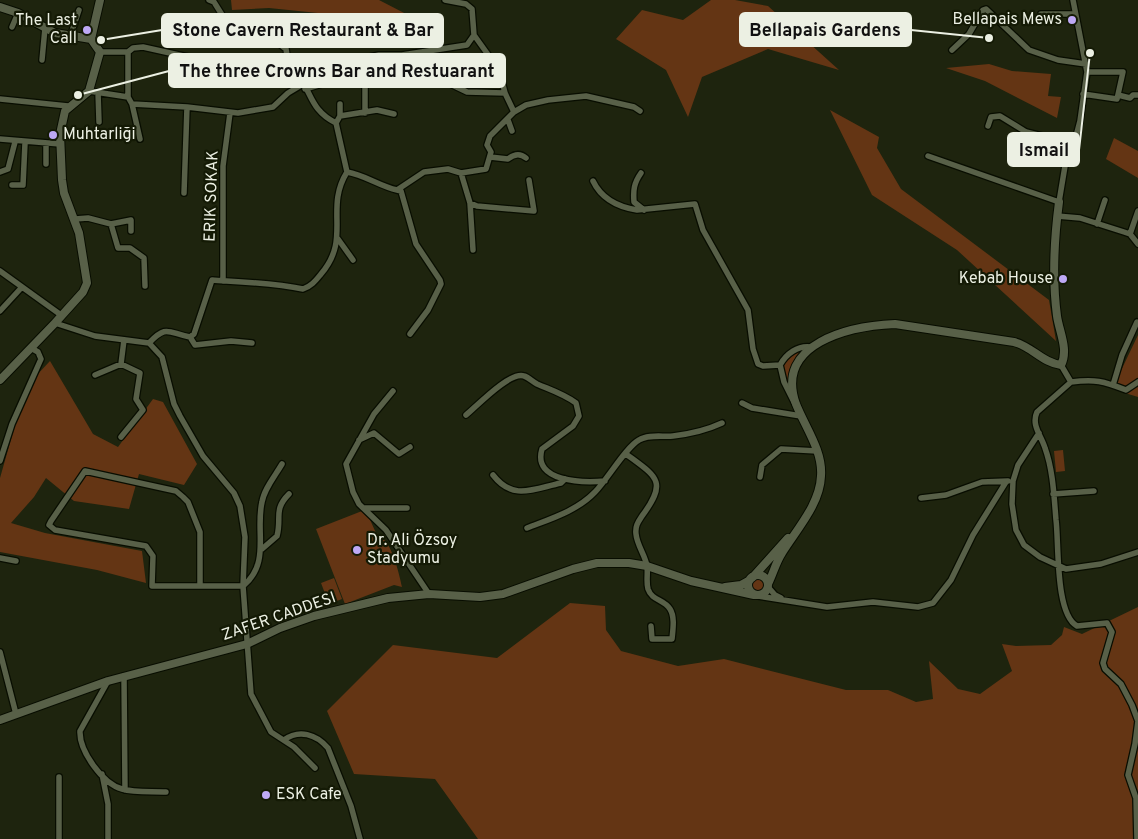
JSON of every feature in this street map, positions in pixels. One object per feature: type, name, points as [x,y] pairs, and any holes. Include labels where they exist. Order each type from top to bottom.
[{"type":"street","points":[[100,0],[91,39],[100,52]]},
{"type":"street","points":[[209,0],[214,2],[224,18]]},
{"type":"street","points":[[445,0],[471,7],[474,35],[499,70],[505,92],[514,112]]},
{"type":"street","points":[[1071,382],[1062,365],[1065,351],[1057,314],[1054,275],[1059,202],[1066,160],[1074,144],[1080,121],[1087,72],[1073,0]]},
{"type":"street","points":[[0,7],[18,13],[55,33],[91,39]]},
{"type":"street","points":[[952,50],[969,34],[983,10],[986,9],[1029,50],[1058,60],[1086,64]]},
{"type":"street","points":[[70,37],[79,10]]},
{"type":"street","points":[[12,27],[18,13]]},
{"type":"street","points":[[1041,14],[1075,14]]},
{"type":"street","points":[[224,42],[216,36],[213,30],[216,21],[224,18],[263,31],[286,48],[289,69],[300,76],[320,114],[336,123]]},
{"type":"street","points":[[42,60],[45,28]]},
{"type":"street","points":[[132,104],[188,107],[230,113],[272,107],[288,93],[304,86],[322,84],[331,78],[333,63],[354,64],[361,59],[380,55],[402,55],[466,45],[474,35]]},
{"type":"street","points":[[100,52],[128,52],[133,48],[143,47],[197,59]]},
{"type":"street","points":[[0,380],[83,292],[87,284],[80,233],[64,193],[60,144],[63,114],[68,106],[81,99],[89,90],[100,52]]},
{"type":"street","points":[[128,52],[128,97],[132,104],[140,140]]},
{"type":"street","points":[[1087,72],[1123,72],[1118,97]]},
{"type":"street","points":[[365,78],[365,113]]},
{"type":"street","points":[[444,81],[467,92],[505,92]]},
{"type":"street","points":[[89,90],[128,97]]},
{"type":"street","points":[[98,92],[99,122]]},
{"type":"street","points":[[1083,94],[1130,98],[1133,95],[1138,95]]},
{"type":"street","points":[[398,190],[424,172],[448,170],[461,173],[486,169],[490,157],[487,145],[490,136],[514,112],[526,105],[541,101],[586,96],[640,110]]},
{"type":"street","points":[[0,99],[68,106]]},
{"type":"street","points":[[190,337],[194,334],[212,280],[271,282],[308,287],[333,258],[338,239],[336,199],[347,169],[336,123],[340,116],[340,104]]},
{"type":"street","points":[[184,192],[188,107]]},
{"type":"street","points":[[340,116],[377,110],[394,114]]},
{"type":"street","name":"ERIK SOKAK","points":[[223,281],[223,166],[230,113]]},
{"type":"street","points":[[988,126],[991,117],[1000,116],[1026,132],[1074,144]]},
{"type":"street","points":[[508,120],[512,131]]},
{"type":"street","points":[[0,139],[25,143],[60,144]]},
{"type":"street","points":[[0,172],[8,169],[15,142]]},
{"type":"street","points":[[12,185],[23,185],[25,143]]},
{"type":"street","points":[[46,144],[46,164]]},
{"type":"street","points":[[490,157],[508,159],[519,154],[526,158]]},
{"type":"street","points":[[928,156],[1059,202]]},
{"type":"street","points":[[347,169],[378,185],[401,192],[416,244],[440,280],[441,284],[428,310],[410,334]]},
{"type":"street","points":[[461,173],[470,203],[474,250]]},
{"type":"street","points":[[642,173],[635,181],[633,194],[634,202],[644,210]]},
{"type":"street","points":[[470,203],[477,206],[534,211],[529,180]]},
{"type":"street","points":[[593,181],[598,191],[616,204],[629,209],[644,210],[695,204],[703,230],[748,310],[753,349],[758,364],[763,366],[780,365]]},
{"type":"street","points":[[1097,224],[1105,200]]},
{"type":"street","points":[[1130,234],[1138,211]]},
{"type":"street","points":[[1057,216],[1080,218],[1130,234],[1138,244]]},
{"type":"street","points":[[75,219],[88,218],[111,224],[131,220],[131,231]]},
{"type":"street","points":[[111,224],[118,248],[130,248],[144,258],[145,286]]},
{"type":"street","points":[[338,239],[354,260]]},
{"type":"street","points":[[0,271],[22,287],[58,319],[95,336],[138,340],[149,343],[162,357],[174,404],[180,416],[203,456],[234,493],[240,506],[245,536],[243,586],[251,694],[270,732],[284,740],[315,768]]},
{"type":"street","points":[[0,311],[22,287]]},
{"type":"street","points":[[1113,385],[1122,355],[1136,322]]},
{"type":"street","points":[[794,533],[751,578],[748,588],[756,595],[765,593],[794,533],[812,507],[820,490],[821,464],[797,406],[792,388],[792,376],[800,357],[822,341],[880,324],[895,324],[1014,342],[1022,344],[1050,362],[1062,365]]},
{"type":"street","points":[[149,343],[160,331],[166,330],[190,337],[195,345],[231,341],[252,343]]},
{"type":"street","points":[[121,364],[124,340]]},
{"type":"street","points":[[797,406],[791,398],[780,365],[784,357],[793,351],[804,346],[811,348]]},
{"type":"street","points":[[0,461],[12,424],[40,359],[38,352],[32,348]]},
{"type":"street","points":[[95,375],[121,364],[140,373],[136,399],[143,410],[121,437]]},
{"type":"street","points":[[466,415],[498,387],[518,376],[524,376],[571,399],[579,408],[577,420],[573,426],[546,445],[540,456],[545,470],[565,479],[604,481]]},
{"type":"street","points":[[1138,382],[1126,390],[1093,379],[1071,382],[1037,412],[1034,418],[1048,457],[1064,601],[1072,623],[1084,627],[1107,624],[1112,632],[1103,663],[1105,669],[1121,684],[1138,721],[1137,737],[1128,774],[1136,798],[1138,839]]},
{"type":"street","points":[[393,391],[374,414],[346,464],[353,492],[364,508],[386,530],[429,594]]},
{"type":"street","points":[[742,402],[752,408],[801,416]]},
{"type":"street","points":[[527,528],[579,505],[604,481],[634,443],[642,438],[676,435],[722,424]]},
{"type":"street","points":[[359,440],[374,433],[399,454],[410,447]]},
{"type":"street","points":[[1039,433],[1018,465],[1013,481],[1012,504],[1016,530],[1024,545],[1040,557],[1066,569],[1101,564],[1138,552]]},
{"type":"street","points":[[760,478],[762,465],[781,450],[817,451]]},
{"type":"street","points":[[626,454],[649,471],[656,480],[658,487],[653,500],[636,528],[639,545],[647,566],[648,590],[654,599],[668,606],[671,612],[672,639],[652,639],[651,626]]},
{"type":"street","points":[[243,586],[250,577],[262,549],[262,502],[282,464]]},
{"type":"street","points":[[200,585],[200,532],[188,502],[176,491],[86,471],[49,525],[52,529],[60,531],[146,546],[152,556],[152,586],[243,586]]},
{"type":"street","points":[[493,475],[504,488],[514,491],[523,491],[561,483],[565,479]]},
{"type":"street","points":[[921,498],[946,495],[982,482],[1013,481]]},
{"type":"street","name":"ZAFER CADDESI","points":[[0,720],[124,676],[247,644],[280,628],[314,616],[372,601],[429,594],[480,597],[504,594],[573,569],[597,563],[628,563],[647,566],[718,587],[827,607],[873,602],[918,607],[932,603],[951,580],[973,535],[1006,482]]},
{"type":"street","points":[[1053,494],[1094,491]]},
{"type":"street","points":[[262,549],[277,536],[277,512],[282,500],[289,494]]},
{"type":"street","points":[[364,508],[407,508]]},
{"type":"street","points":[[0,558],[16,561]]},
{"type":"street","points":[[751,578],[762,576],[775,595],[788,600]]},
{"type":"street","name":"ZAFER CADDESI","points":[[718,587],[734,586],[751,578]]},
{"type":"street","points":[[0,652],[16,714]]},
{"type":"street","points":[[124,676],[125,790]]},
{"type":"street","points":[[108,681],[80,731],[80,738],[92,766],[125,790],[166,792]]},
{"type":"street","points":[[284,740],[290,736],[306,734],[323,743],[328,748],[352,806],[360,839]]},
{"type":"street","points":[[102,774],[108,804],[108,839]]},
{"type":"street","points":[[59,777],[59,839]]},
{"type":"shaded area","points":[[231,0],[379,0],[408,15],[347,16],[269,8],[232,10]]},
{"type":"shaded area","points":[[711,0],[735,0],[768,6],[839,70],[768,49],[702,77],[688,117],[666,70],[616,39],[642,10],[683,20]]},
{"type":"shaded area","points":[[989,64],[1012,71],[1051,74],[1048,96],[1061,97],[1057,118],[985,81],[946,68]]},
{"type":"shaded area","points":[[830,110],[879,137],[877,148],[901,189],[1049,300],[1056,341],[957,250],[872,195]]},
{"type":"shaded area","points":[[1114,138],[1138,151],[1138,178],[1106,159]]},
{"type":"shaded area","points":[[1138,335],[1138,397],[1125,393],[1116,381]]},
{"type":"shaded area","points":[[804,348],[796,357],[791,367],[789,389],[782,372],[783,362],[790,355]]},
{"type":"shaded area","points":[[50,361],[93,434],[118,447],[153,399],[163,402],[197,464],[184,485],[139,474],[129,509],[74,501],[46,478],[34,497],[11,523],[45,533],[142,551],[146,583],[97,570],[0,552],[0,478],[15,425],[35,377]]},
{"type":"shaded area","points":[[1063,450],[1065,471],[1056,472],[1054,451]]},
{"type":"shaded area","name":"Dr. Ali Özsoy Stadyumu","points":[[362,511],[367,513],[376,533],[381,536],[390,549],[402,587],[394,585],[345,604],[316,529]]},
{"type":"shaded area","points":[[334,578],[342,599],[329,604],[321,583]]},
{"type":"shaded area","points":[[758,578],[766,586],[758,594],[750,586]]},
{"type":"shaded area","points":[[570,603],[605,606],[606,630],[621,651],[678,666],[724,659],[846,690],[888,690],[916,702],[933,699],[929,661],[958,689],[980,694],[1012,671],[1002,644],[1016,646],[1051,645],[1062,635],[1064,627],[1082,634],[1138,607],[1138,839],[478,839],[435,779],[354,774],[327,711],[393,645],[497,658]]},
{"type":"place","name":"Bellapais Mews","points":[[1072,20]]},
{"type":"place","name":"The Last Call","points":[[87,30]]},
{"type":"place","name":"Bellapais Gardens","points":[[989,38]]},
{"type":"place","name":"Stone Cavern Restaurant & Bar","points":[[101,40]]},
{"type":"place","name":"Ismail","points":[[1090,53]]},
{"type":"place","name":"The three Crowns Bar and Restuarant","points":[[78,95]]},
{"type":"place","name":"Muhtarliği","points":[[53,135]]},
{"type":"place","name":"Kebab House","points":[[1063,279]]},
{"type":"place","name":"Dr. Ali Özsoy Stadyumu","points":[[357,550]]},
{"type":"place","name":"ESK Cafe","points":[[266,795]]}]
